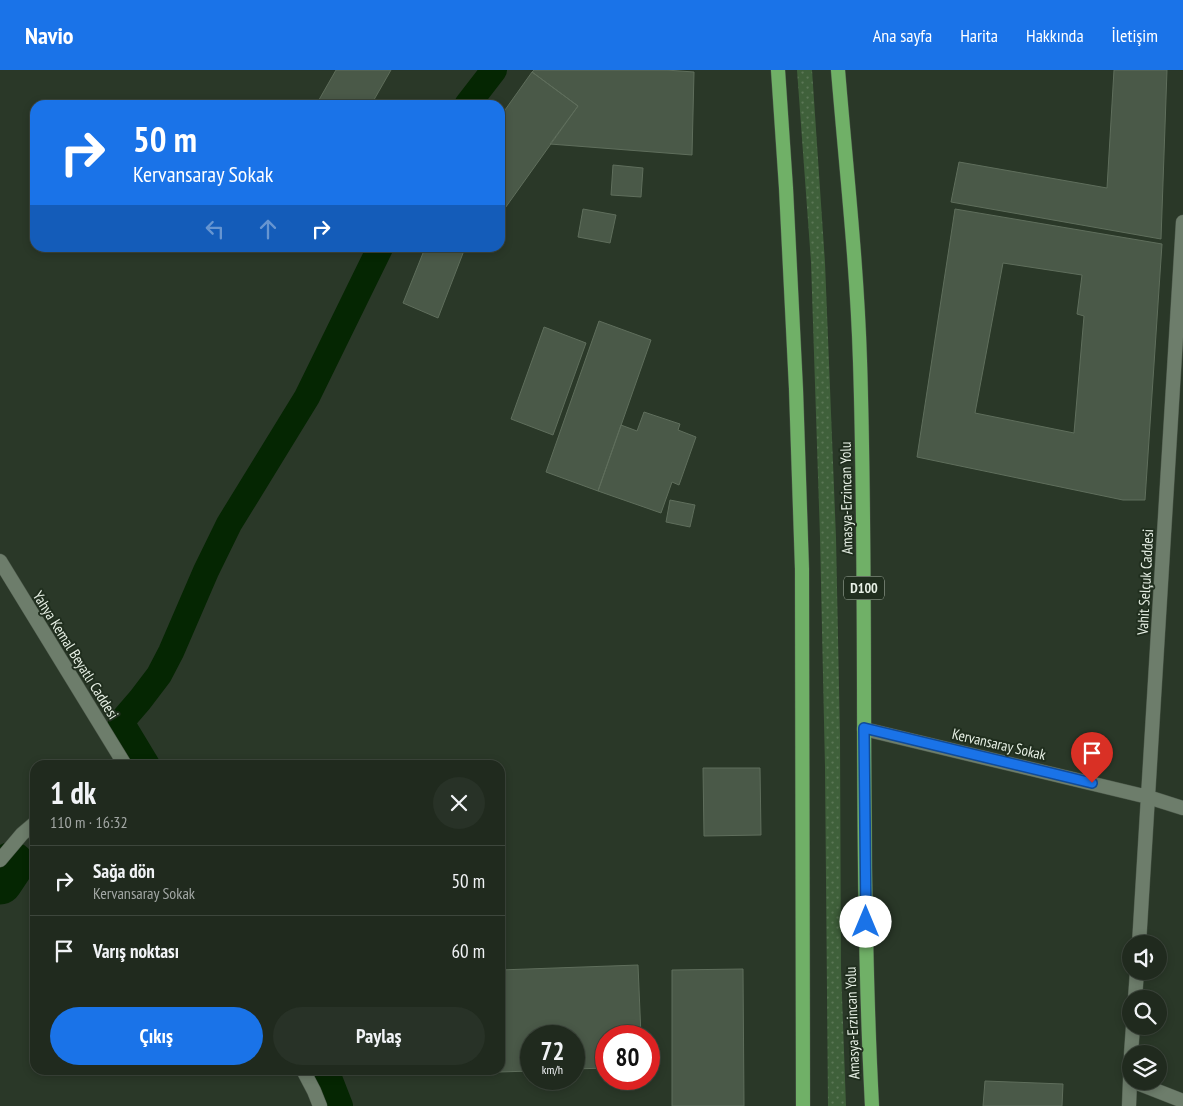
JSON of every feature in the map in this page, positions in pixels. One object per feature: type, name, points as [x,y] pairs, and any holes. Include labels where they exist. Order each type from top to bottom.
[{"type":"highway","points":[[778,70],[796,389],[802,569],[803,1106]]},
{"type":"highway","name":"Amasya-Erzincan Yolu","points":[[838,70],[854,260],[860,359],[864,585],[866,922],[872,1106]]},
{"type":"street","name":"Vahit Selçuk Caddesi","points":[[1139,935],[1183,222]]},
{"type":"street","name":"Yahya Kemal Beyatlı Caddesi","points":[[0,561],[122,760]]},
{"type":"street","name":"Kervansaray Sokak","points":[[864,728],[1148,797],[1183,808]]},
{"type":"street","points":[[0,860],[30,827]]},
{"type":"street","points":[[306,1075],[320,1106]]},
{"type":"street","points":[[1129,1106],[1130,1090]]},
{"type":"street","points":[[1154,1090],[1183,1101]]},
{"type":"green space","points":[[797,70],[812,70],[825,263],[836,538],[840,736],[841,969],[846,1106],[828,1106],[825,767],[820,537],[811,262]]},
{"type":"building","points":[[336,70],[391,70],[374,100],[319,100]]},
{"type":"building","points":[[534,70],[666,70],[694,72],[692,155],[550,144],[578,106],[532,72]]},
{"type":"building","points":[[1114,70],[1167,70],[1161,239],[951,202],[959,162],[1107,188]]},
{"type":"building","points":[[532,72],[578,106],[505,208],[505,110]]},
{"type":"building","points":[[613,165],[643,168],[641,197],[611,195]]},
{"type":"building","points":[[583,209],[616,215],[610,243],[578,237]]},
{"type":"building","points":[[955,209],[1162,244],[1145,500],[1123,500],[917,457]],"holes":[[[1003,263],[1082,275],[1077,314],[1084,316],[1074,433],[975,413]]]},
{"type":"building","points":[[423,252],[463,252],[438,318],[403,303]]},
{"type":"building","points":[[599,321],[651,340],[598,491],[546,472]]},
{"type":"building","points":[[544,327],[586,343],[553,435],[511,419]]},
{"type":"building","points":[[644,412],[680,424],[678,430],[696,437],[679,485],[672,482],[661,513],[598,491],[621,425],[637,431]]},
{"type":"building","points":[[670,500],[695,505],[690,527],[666,522]]},
{"type":"building","points":[[703,768],[760,768],[761,835],[704,836]]},
{"type":"building","points":[[638,965],[641,1025],[595,1025],[595,1068],[585,1069],[585,1025],[520,1025],[520,1071],[505,1072],[505,970]]},
{"type":"building","points":[[743,969],[744,1106],[672,1106],[672,970]]},
{"type":"building","points":[[985,1081],[1063,1084],[1062,1106],[983,1106]]},
{"type":"waterway","points":[[471,100],[494,70]]},
{"type":"waterway","points":[[144,760],[121,722],[159,675],[229,524],[307,397],[378,252]]},
{"type":"waterway","points":[[0,882],[12,864]]},
{"type":"waterway","points":[[328,1075],[340,1106]]},
{"type":"route","points":[[866,922],[864,728],[1092,783]]}]
